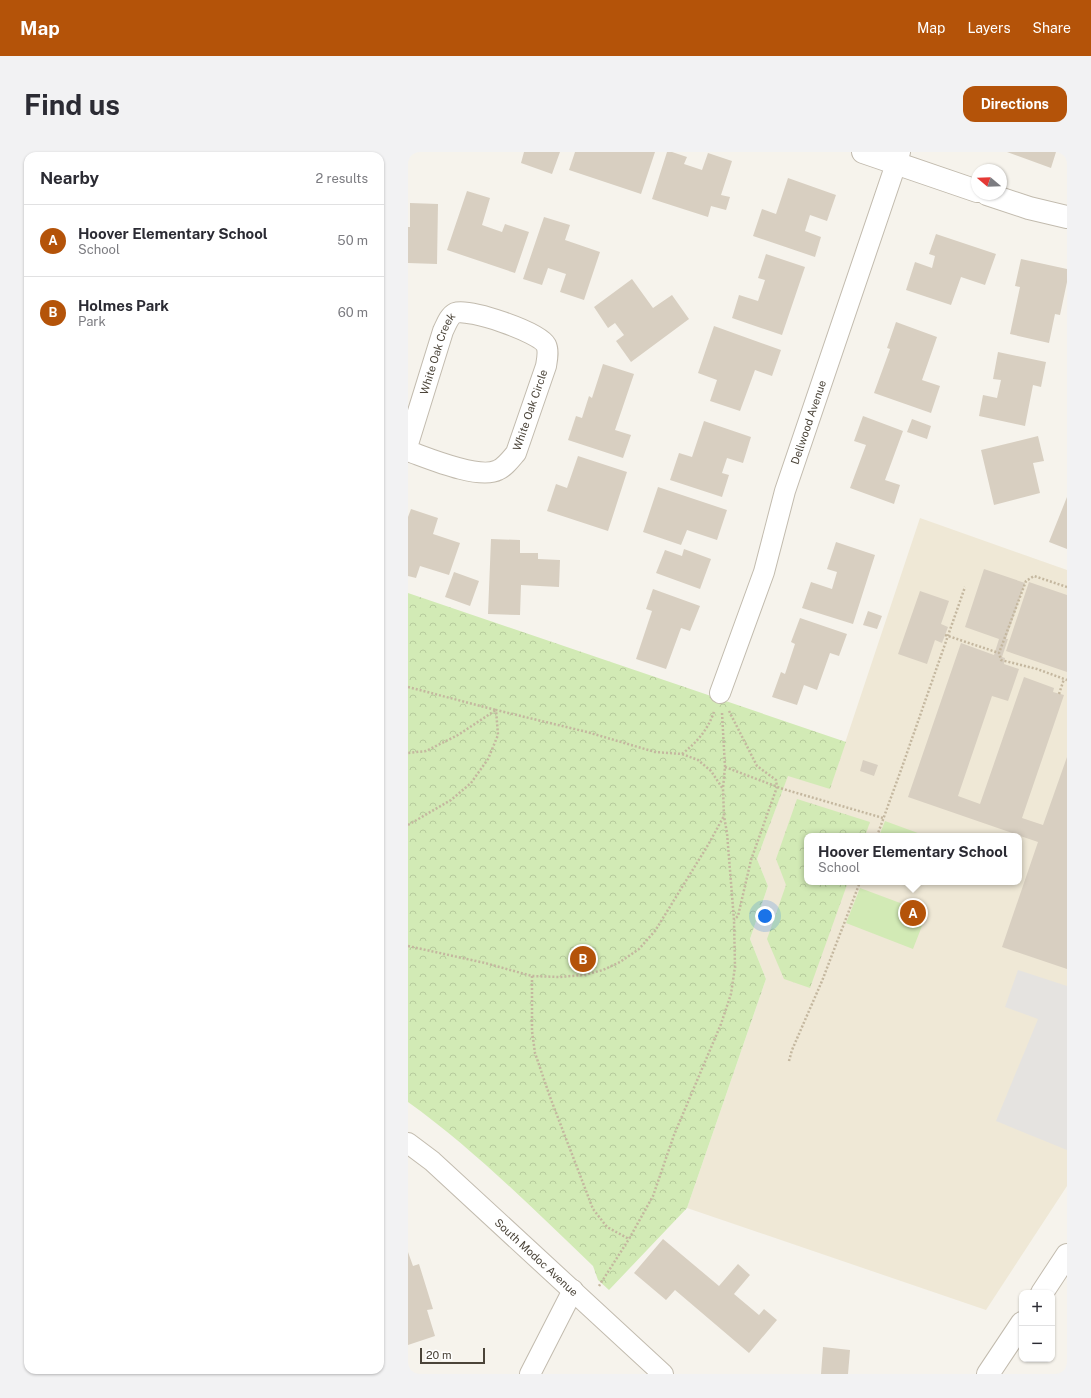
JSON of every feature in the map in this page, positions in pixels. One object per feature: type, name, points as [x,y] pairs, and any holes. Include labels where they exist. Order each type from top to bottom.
[{"type":"street","points":[[864,152],[898,158],[971,188]]},
{"type":"street","name":"Dellwood Avenue","points":[[720,693],[764,572],[785,491],[898,158]]},
{"type":"street","points":[[1005,200],[1029,208],[1067,217]]},
{"type":"street","name":"White Oak Creek","points":[[408,444],[443,331],[449,319],[455,314],[466,312],[477,314],[522,329],[540,338],[546,345]]},
{"type":"street","name":"White Oak Circle","points":[[408,451],[470,472],[483,473],[497,471],[516,453],[546,366],[546,345]]},
{"type":"street","name":"South Modoc Avenue","points":[[408,1143],[432,1162],[663,1374]]},
{"type":"street","points":[[1044,1290],[1067,1255]]},
{"type":"street","points":[[530,1374],[573,1290]]},
{"type":"street","points":[[988,1374],[1020,1326]]},
{"type":"path","points":[[1059,694],[1066,679],[1037,669],[1001,660],[999,653],[1026,581],[1034,576],[1067,587]]},
{"type":"path","points":[[878,833],[965,587]]},
{"type":"path","points":[[947,635],[999,653]]},
{"type":"path","points":[[408,687],[655,752],[682,754],[698,760],[711,771],[723,789]]},
{"type":"path","points":[[682,754],[697,742],[711,721],[720,693]]},
{"type":"path","points":[[598,1286],[629,1240],[653,1196],[674,1135],[721,1024],[731,994],[735,967],[734,920],[727,833],[724,816],[723,789],[725,767],[720,693]]},
{"type":"path","points":[[720,693],[757,766],[776,780],[777,787],[751,860],[738,916],[734,920]]},
{"type":"path","points":[[408,754],[426,751],[433,748],[458,735],[496,710]]},
{"type":"path","points":[[408,825],[451,800],[471,783],[488,759],[498,735],[496,710]]},
{"type":"path","points":[[725,767],[777,787],[883,818]]},
{"type":"path","points":[[408,946],[485,963],[532,976],[559,977],[584,975],[603,970],[620,962],[639,949],[655,931],[708,845],[724,816]]},
{"type":"path","points":[[789,1061],[792,1050],[822,981],[859,885]]},
{"type":"path","points":[[532,976],[532,1031],[535,1053],[550,1097],[593,1210],[607,1227],[629,1240]]},
{"type":"shaded area","points":[[920,518],[1067,570],[1067,1186],[986,1310],[687,1208],[766,979],[750,939],[768,886],[757,859],[788,775],[830,788]]},
{"type":"shaded area","points":[[1018,970],[1067,986],[1067,1150],[996,1121],[1038,1019],[1005,1007]]},
{"type":"green space","points":[[408,593],[846,742],[830,789],[788,776],[757,859],[768,886],[750,939],[766,979],[687,1208],[609,1290],[598,1280],[593,1266],[526,1202],[457,1140],[408,1102]]},
{"type":"green space","points":[[797,799],[870,822],[866,833],[804,833],[804,885],[847,885],[810,988],[784,979],[767,939],[786,885],[776,859]]},
{"type":"green space","points":[[885,821],[918,833],[880,833]]},
{"type":"green space","points":[[860,888],[927,913],[913,949],[846,923]]},
{"type":"building","points":[[524,152],[560,152],[552,174],[521,163]]},
{"type":"building","points":[[575,152],[655,152],[641,194],[569,170]]},
{"type":"building","points":[[667,152],[672,152],[687,157],[684,164],[702,170],[708,153],[732,161],[721,195],[730,197],[726,210],[711,206],[708,217],[652,199]]},
{"type":"building","points":[[1007,152],[1056,152],[1051,168]]},
{"type":"building","points":[[788,178],[836,195],[827,221],[810,215],[805,231],[821,237],[815,257],[753,236],[762,209],[776,214]]},
{"type":"building","points":[[467,191],[490,198],[482,225],[502,232],[505,224],[529,232],[515,273],[447,250]]},
{"type":"building","points":[[410,203],[438,204],[437,264],[408,263]]},
{"type":"building","points":[[544,217],[570,225],[565,240],[600,252],[584,300],[560,292],[566,274],[548,268],[542,285],[523,279]]},
{"type":"building","points":[[936,234],[996,254],[985,285],[961,277],[951,305],[906,290],[915,262],[932,268],[935,256],[929,254]]},
{"type":"building","points":[[766,254],[805,267],[782,335],[732,318],[739,295],[758,301],[765,280],[758,278]]},
{"type":"building","points":[[1021,259],[1067,269],[1067,282],[1060,315],[1055,314],[1049,343],[1010,334],[1020,287],[1015,286]]},
{"type":"building","points":[[632,279],[653,308],[672,295],[689,319],[631,362],[616,341],[624,335],[615,323],[608,328],[594,307]]},
{"type":"building","points":[[896,322],[937,337],[922,380],[940,386],[931,413],[874,393],[890,349],[887,348]]},
{"type":"building","points":[[714,326],[781,350],[772,376],[755,370],[740,411],[710,401],[717,380],[698,373]]},
{"type":"building","points":[[998,352],[1046,362],[1041,387],[1033,385],[1025,426],[979,416],[983,395],[997,398],[1001,380],[993,379]]},
{"type":"building","points":[[603,364],[634,374],[615,430],[631,435],[623,458],[568,440],[576,416],[582,418],[589,396],[592,398]]},
{"type":"building","points":[[863,416],[903,431],[885,480],[900,485],[894,504],[850,488],[866,445],[854,441]]},
{"type":"building","points":[[912,419],[931,426],[927,439],[907,432]]},
{"type":"building","points":[[704,421],[751,437],[743,463],[727,458],[722,473],[729,475],[722,497],[670,480],[679,453],[692,457]]},
{"type":"building","points":[[1038,436],[1044,461],[1033,463],[1040,493],[994,505],[981,450]]},
{"type":"building","points":[[578,456],[627,472],[608,531],[547,511],[556,484],[567,488]]},
{"type":"building","points":[[658,487],[727,510],[717,540],[687,530],[681,545],[643,532]]},
{"type":"building","points":[[1067,497],[1067,549],[1049,542]]},
{"type":"building","points":[[411,509],[438,518],[433,534],[460,543],[449,575],[420,566],[416,578],[408,576],[408,517]]},
{"type":"building","points":[[491,539],[520,540],[520,553],[538,553],[538,559],[560,560],[559,587],[521,585],[520,615],[488,614]]},
{"type":"building","points":[[836,542],[875,555],[853,624],[802,608],[811,582],[832,589],[837,572],[827,569]]},
{"type":"building","points":[[684,549],[711,559],[700,589],[656,573],[665,550],[682,556]]},
{"type":"building","points":[[984,569],[1025,583],[1006,639],[1008,639],[1002,657],[1005,658],[1004,664],[1019,669],[1008,701],[992,696],[958,796],[980,804],[1024,677],[1054,688],[1053,692],[1064,695],[1022,818],[1043,825],[1067,757],[1067,969],[1002,947],[1038,842],[1022,836],[1022,833],[1012,833],[908,797],[961,643],[994,655],[999,639],[965,627]]},
{"type":"building","points":[[454,572],[479,581],[470,606],[445,597]]},
{"type":"building","points":[[1029,582],[1067,595],[1067,672],[1006,651]]},
{"type":"building","points":[[653,589],[700,606],[690,631],[681,628],[666,669],[636,659],[652,611],[646,609]]},
{"type":"building","points":[[920,591],[949,601],[941,624],[948,627],[942,643],[935,640],[927,664],[898,654]]},
{"type":"building","points":[[868,611],[882,616],[877,629],[863,625]]},
{"type":"building","points":[[800,618],[847,634],[839,656],[830,653],[817,690],[804,685],[797,705],[772,697],[781,672],[785,674],[795,644],[791,642]]},
{"type":"building","points":[[863,760],[878,765],[874,776],[860,771]]},
{"type":"building","points":[[663,1239],[719,1286],[738,1264],[750,1275],[734,1294],[759,1315],[764,1309],[777,1320],[749,1353],[675,1290],[666,1300],[634,1273]]},
{"type":"building","points":[[408,1252],[413,1266],[419,1264],[433,1309],[427,1310],[435,1336],[408,1345]]},
{"type":"building","points":[[823,1347],[850,1350],[848,1374],[821,1374]]},
{"type":"place","name":"Hoover Elementary School","points":[[913,913]]},
{"type":"place","name":"Holmes Park","points":[[583,959]]}]
